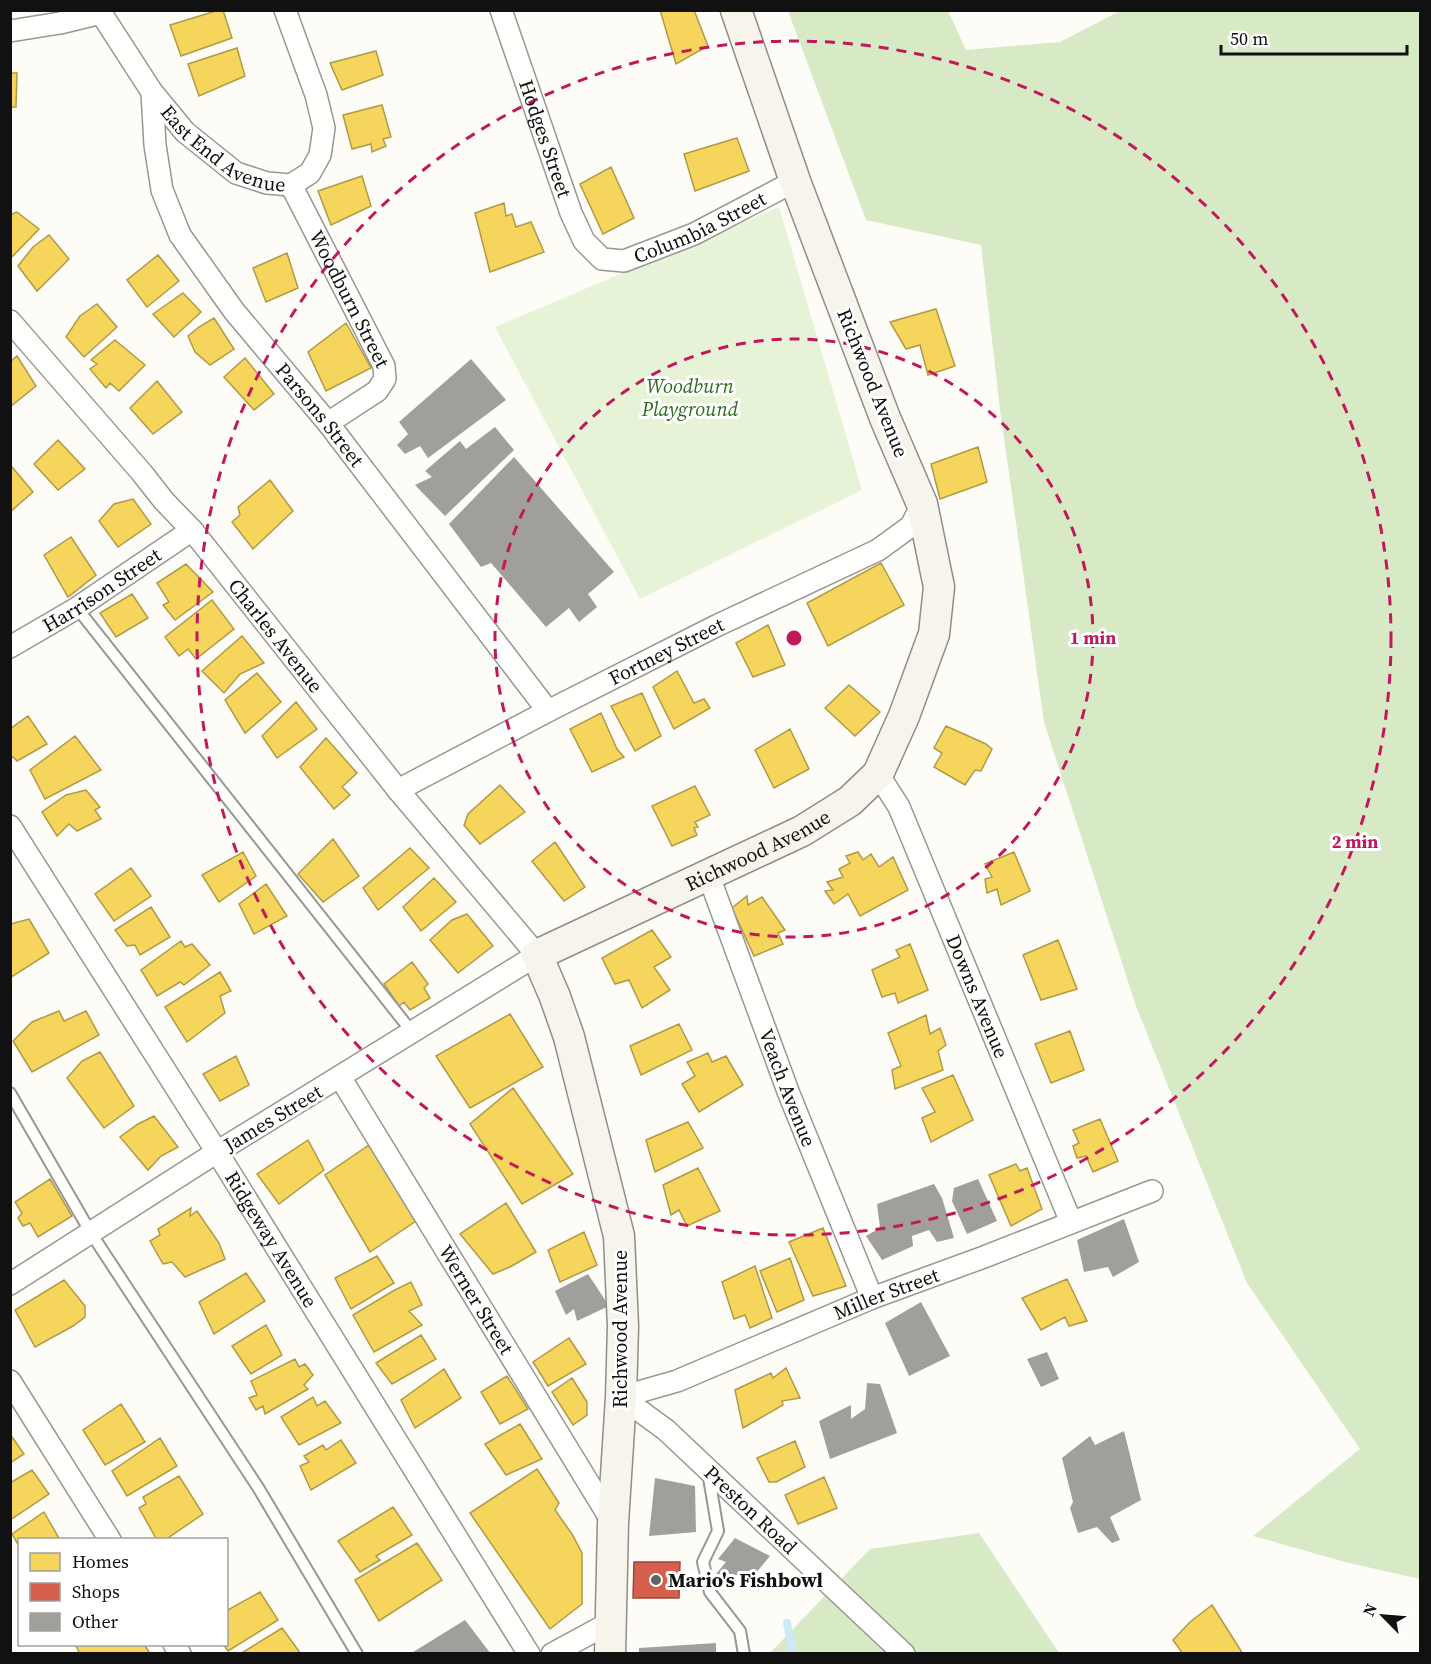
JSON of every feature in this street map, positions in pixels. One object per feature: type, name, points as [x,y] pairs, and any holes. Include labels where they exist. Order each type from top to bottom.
[{"type":"street","name":"East End Avenue","points":[[100,12],[152,92],[185,132],[236,172],[267,183],[291,185],[310,173],[320,155],[324,129],[316,95],[285,10]]},
{"type":"street","name":"Hodges Street","points":[[501,10],[571,213],[584,241],[602,259]]},
{"type":"street","name":"Richwood Avenue","points":[[610,1653],[623,1326],[620,1236],[569,1036],[537,955],[801,831],[850,801],[878,774],[904,716],[934,634],[939,587],[922,504],[885,418],[795,180],[736,10]]},
{"type":"street","points":[[10,31],[60,23],[100,12]]},
{"type":"street","name":"Parsons Street","points":[[152,92],[162,190],[180,235],[234,311],[328,423],[548,711]]},
{"type":"street","name":"Columbia Street","points":[[602,259],[624,261],[694,234],[795,180]]},
{"type":"street","name":"Woodburn Street","points":[[291,185],[384,366],[385,380],[377,391],[328,423]]},
{"type":"street","name":"Charles Avenue","points":[[10,321],[164,501],[192,530],[398,790],[537,955]]},
{"type":"street","name":"Fortney Street","points":[[398,790],[716,626],[878,550],[912,526],[922,504]]},
{"type":"street","name":"Harrison Street","points":[[10,647],[77,608],[192,530]]},
{"type":"street","name":"Downs Avenue","points":[[878,774],[899,807],[1071,1222]]},
{"type":"street","name":"Ridgeway Avenue","points":[[10,826],[218,1152],[529,1653]]},
{"type":"street","name":"Veach Avenue","points":[[708,874],[789,1094],[872,1298]]},
{"type":"street","name":"James Street","points":[[10,1284],[218,1152],[537,955]]},
{"type":"street","name":"Werner Street","points":[[340,1077],[614,1522]]},
{"type":"street","name":"Miller Street","points":[[621,1396],[677,1382],[872,1298],[1152,1191]]},
{"type":"street","points":[[10,1381],[109,1538]]},
{"type":"street","name":"Preston Road","points":[[621,1396],[666,1430],[904,1653]]},
{"type":"street","points":[[552,1653],[611,1622]]},
{"type":"lane","points":[[77,608],[412,1032]]},
{"type":"lane","points":[[10,1093],[92,1233],[259,1489],[357,1653]]},
{"type":"lane","points":[[707,1469],[718,1532],[703,1562],[710,1592],[741,1631],[744,1653]]},
{"type":"green space","points":[[788,11],[948,11],[966,50],[1060,42],[1120,11],[1420,11],[1420,1579],[1345,1562],[1253,1536],[1360,1449],[1247,1283],[1136,1006],[1044,722],[1000,409],[981,245],[866,220]]},
{"type":"green space","name":"Woodburn Playground","points":[[779,207],[862,490],[640,599],[495,327]]},
{"type":"green space","points":[[979,1533],[1059,1653],[769,1654],[870,1549]]},
{"type":"building: Homes","points":[[223,10],[232,38],[181,56],[170,25]]},
{"type":"building: Homes","points":[[660,10],[694,10],[708,46],[676,64]]},
{"type":"building: Homes","points":[[237,48],[245,76],[199,96],[188,64]]},
{"type":"building: Homes","points":[[376,51],[383,75],[342,90],[330,63]]},
{"type":"building: Homes","points":[[10,73],[17,73],[16,107],[10,107]]},
{"type":"building: Homes","points":[[382,105],[391,137],[383,139],[386,146],[372,152],[371,144],[352,149],[343,115]]},
{"type":"building: Homes","points":[[737,138],[749,171],[695,191],[684,154]]},
{"type":"building: Homes","points":[[611,167],[634,218],[603,234],[580,184]]},
{"type":"building: Homes","points":[[362,176],[371,206],[331,225],[318,191]]},
{"type":"building: Homes","points":[[504,203],[506,216],[512,214],[516,227],[531,222],[544,252],[490,272],[475,213]]},
{"type":"building: Homes","points":[[17,212],[39,229],[10,259],[10,215]]},
{"type":"building: Homes","points":[[49,235],[69,259],[37,291],[18,266],[33,247]]},
{"type":"building: Homes","points":[[287,253],[298,288],[266,302],[253,268]]},
{"type":"building: Homes","points":[[158,255],[179,281],[147,307],[127,280]]},
{"type":"building: Homes","points":[[183,293],[201,312],[174,337],[153,314]]},
{"type":"building: Homes","points":[[97,304],[117,327],[84,357],[66,337],[80,316]]},
{"type":"building: Homes","points":[[936,309],[955,366],[928,375],[920,345],[906,349],[890,322]]},
{"type":"building: Homes","points":[[214,318],[234,349],[210,365],[195,352],[188,336]]},
{"type":"building: Homes","points":[[346,323],[371,368],[326,391],[308,352]]},
{"type":"building: Homes","points":[[115,340],[145,365],[119,391],[110,383],[106,388],[90,369],[97,364],[91,360]]},
{"type":"building: Homes","points":[[17,356],[36,386],[10,407],[10,362]]},
{"type":"building: Homes","points":[[245,358],[274,394],[254,410],[224,377]]},
{"type":"building: Homes","points":[[157,381],[182,412],[153,434],[130,408]]},
{"type":"building: Homes","points":[[58,440],[85,469],[58,490],[34,464]]},
{"type":"building: Homes","points":[[978,447],[987,482],[940,499],[931,464]]},
{"type":"building: Homes","points":[[12,467],[33,492],[10,512],[10,468]]},
{"type":"building: Homes","points":[[270,480],[293,511],[253,549],[232,522],[240,515],[238,507]]},
{"type":"building: Homes","points":[[133,499],[151,524],[118,547],[99,521],[114,504]]},
{"type":"building: Homes","points":[[71,537],[96,575],[68,597],[44,555]]},
{"type":"building: Homes","points":[[881,563],[904,605],[828,646],[807,603]]},
{"type":"building: Homes","points":[[186,564],[213,592],[175,620],[163,605],[169,602],[157,583]]},
{"type":"building: Homes","points":[[132,594],[148,618],[116,637],[100,613]]},
{"type":"building: Homes","points":[[212,600],[234,629],[196,659],[188,649],[179,656],[165,637]]},
{"type":"building: Homes","points":[[768,625],[785,665],[753,677],[736,643]]},
{"type":"building: Homes","points":[[242,636],[264,663],[240,674],[224,693],[202,671]]},
{"type":"building: Homes","points":[[677,671],[694,703],[704,699],[710,708],[674,729],[653,687]]},
{"type":"building: Homes","points":[[257,673],[281,702],[245,733],[225,700]]},
{"type":"building: Homes","points":[[849,685],[880,712],[855,736],[825,708]]},
{"type":"building: Homes","points":[[642,693],[661,736],[635,751],[611,706]]},
{"type":"building: Homes","points":[[296,702],[317,729],[277,758],[262,736]]},
{"type":"building: Homes","points":[[601,713],[617,749],[624,757],[592,772],[570,729]]},
{"type":"building: Homes","points":[[28,716],[47,744],[17,761],[13,757],[10,758],[10,729]]},
{"type":"building: Homes","points":[[946,726],[992,749],[981,771],[975,770],[965,785],[934,767],[942,753],[934,748]]},
{"type":"building: Homes","points":[[790,729],[809,769],[774,788],[755,750]]},
{"type":"building: Homes","points":[[75,736],[101,770],[45,799],[30,770]]},
{"type":"building: Homes","points":[[326,738],[357,773],[342,787],[350,795],[334,809],[300,767]]},
{"type":"building: Homes","points":[[500,785],[525,812],[480,844],[464,825],[468,814]]},
{"type":"building: Homes","points":[[695,786],[710,815],[695,822],[698,827],[694,828],[697,835],[672,846],[652,806]]},
{"type":"building: Homes","points":[[86,790],[100,807],[95,810],[101,819],[77,831],[69,824],[57,836],[42,812],[66,795]]},
{"type":"building: Homes","points":[[333,839],[359,876],[323,902],[298,874]]},
{"type":"building: Homes","points":[[555,842],[585,887],[564,901],[532,861]]},
{"type":"building: Homes","points":[[410,848],[429,868],[378,910],[363,888]]},
{"type":"building: Homes","points":[[243,852],[256,876],[219,902],[202,875]]},
{"type":"building: Homes","points":[[858,852],[863,860],[871,854],[879,867],[893,857],[908,890],[860,916],[848,894],[834,904],[825,891],[833,890],[827,882],[843,877],[839,869],[850,863],[846,856]]},
{"type":"building: Homes","points":[[1014,852],[1030,891],[1001,905],[997,889],[987,893],[985,879],[992,877],[985,864]]},
{"type":"building: Homes","points":[[131,868],[151,896],[114,921],[95,894]]},
{"type":"building: Homes","points":[[434,878],[456,902],[421,931],[403,907]]},
{"type":"building: Homes","points":[[266,884],[287,916],[254,934],[239,904]]},
{"type":"building: Homes","points":[[747,896],[748,905],[762,897],[785,930],[778,933],[783,944],[754,956],[732,908]]},
{"type":"building: Homes","points":[[151,907],[170,937],[140,955],[135,945],[127,946],[115,930]]},
{"type":"building: Homes","points":[[467,914],[493,946],[458,973],[430,940],[452,920]]},
{"type":"building: Homes","points":[[29,919],[49,953],[10,978],[10,926]]},
{"type":"building: Homes","points":[[652,930],[671,957],[654,967],[670,990],[642,1008],[629,980],[615,984],[602,958]]},
{"type":"building: Homes","points":[[1058,940],[1077,989],[1041,1000],[1023,955]]},
{"type":"building: Homes","points":[[181,941],[185,947],[192,944],[210,965],[184,985],[180,982],[157,996],[141,970]]},
{"type":"building: Homes","points":[[910,944],[928,990],[898,1003],[895,993],[882,997],[872,970],[900,957],[896,950]]},
{"type":"building: Homes","points":[[412,962],[428,984],[424,988],[430,998],[410,1010],[404,1002],[399,1006],[384,984]]},
{"type":"building: Homes","points":[[220,972],[231,991],[220,996],[225,1013],[187,1042],[165,1007]]},
{"type":"building: Homes","points":[[59,1011],[64,1021],[86,1011],[99,1035],[32,1072],[13,1041],[32,1022]]},
{"type":"building: Homes","points":[[510,1014],[543,1067],[470,1108],[436,1056]]},
{"type":"building: Homes","points":[[926,1015],[930,1034],[940,1028],[946,1045],[938,1051],[943,1070],[895,1089],[892,1070],[901,1066],[888,1033]]},
{"type":"building: Homes","points":[[679,1024],[692,1050],[641,1075],[630,1046]]},
{"type":"building: Homes","points":[[1070,1031],[1084,1070],[1051,1083],[1035,1044]]},
{"type":"building: Homes","points":[[100,1052],[134,1106],[104,1128],[67,1078],[82,1061]]},
{"type":"building: Homes","points":[[708,1053],[712,1062],[726,1056],[743,1085],[699,1112],[682,1084],[695,1076],[687,1062]]},
{"type":"building: Homes","points":[[236,1056],[249,1085],[220,1101],[203,1074]]},
{"type":"building: Homes","points":[[953,1075],[973,1120],[931,1142],[922,1118],[935,1112],[922,1088]]},
{"type":"building: Homes","points":[[513,1088],[573,1174],[522,1204],[470,1124]]},
{"type":"building: Homes","points":[[154,1116],[178,1147],[161,1156],[148,1170],[120,1137]]},
{"type":"building: Homes","points":[[1100,1119],[1118,1161],[1093,1172],[1086,1156],[1077,1158],[1073,1146],[1079,1143],[1073,1130]]},
{"type":"building: Homes","points":[[688,1122],[703,1148],[655,1172],[646,1140]]},
{"type":"building: Homes","points":[[308,1140],[324,1170],[279,1204],[257,1174]]},
{"type":"building: Homes","points":[[369,1145],[416,1221],[370,1252],[325,1175]]},
{"type":"building: Homes","points":[[1016,1164],[1020,1171],[1027,1168],[1042,1209],[1011,1226],[989,1175]]},
{"type":"building: Homes","points":[[698,1168],[720,1211],[687,1226],[679,1210],[671,1215],[663,1185]]},
{"type":"building: Homes","points":[[50,1179],[72,1216],[38,1237],[30,1223],[23,1226],[18,1218],[22,1213],[15,1202]]},
{"type":"building: Homes","points":[[506,1203],[536,1252],[493,1274],[460,1234]]},
{"type":"building: Homes","points":[[191,1208],[190,1216],[197,1211],[219,1243],[225,1259],[185,1277],[172,1262],[163,1264],[150,1241],[160,1235],[158,1229]]},
{"type":"building: Homes","points":[[823,1228],[846,1286],[813,1296],[789,1242]]},
{"type":"building: Homes","points":[[584,1232],[597,1265],[560,1282],[548,1250]]},
{"type":"building: Homes","points":[[377,1256],[394,1283],[351,1309],[335,1278]]},
{"type":"building: Homes","points":[[790,1258],[804,1300],[777,1312],[760,1271]]},
{"type":"building: Homes","points":[[755,1266],[772,1318],[750,1328],[745,1315],[734,1319],[722,1282]]},
{"type":"building: Homes","points":[[246,1273],[265,1301],[214,1334],[199,1302]]},
{"type":"building: Homes","points":[[1067,1279],[1087,1321],[1069,1326],[1065,1317],[1041,1330],[1022,1298]]},
{"type":"building: Homes","points":[[64,1280],[85,1306],[85,1317],[35,1347],[15,1310]]},
{"type":"building: Homes","points":[[411,1282],[422,1305],[409,1311],[422,1325],[374,1352],[353,1315]]},
{"type":"building: Homes","points":[[266,1325],[282,1355],[251,1374],[232,1346]]},
{"type":"building: Homes","points":[[421,1335],[436,1359],[392,1384],[376,1363]]},
{"type":"building: Homes","points":[[569,1338],[586,1364],[548,1386],[533,1362]]},
{"type":"building: Homes","points":[[295,1359],[299,1367],[305,1364],[313,1375],[304,1385],[308,1389],[265,1414],[263,1406],[256,1410],[249,1398],[257,1395],[251,1381]]},
{"type":"building: Homes","points":[[786,1368],[800,1398],[782,1401],[783,1405],[743,1428],[735,1390],[771,1373],[773,1378]]},
{"type":"building: Homes","points":[[444,1369],[461,1398],[415,1428],[401,1400]]},
{"type":"building: Homes","points":[[507,1376],[528,1409],[500,1424],[481,1392]]},
{"type":"building: Homes","points":[[572,1378],[587,1402],[587,1415],[573,1425],[552,1392]]},
{"type":"building: Homes","points":[[313,1397],[317,1406],[325,1401],[341,1423],[299,1445],[281,1417]]},
{"type":"building: Homes","points":[[121,1404],[145,1442],[105,1465],[83,1430]]},
{"type":"building: Homes","points":[[520,1424],[542,1459],[506,1475],[485,1444]]},
{"type":"building: Homes","points":[[10,1434],[24,1454],[10,1463]]},
{"type":"building: Homes","points":[[160,1438],[177,1466],[127,1496],[112,1471]]},
{"type":"building: Homes","points":[[341,1440],[356,1463],[311,1490],[300,1466],[309,1462],[304,1456],[323,1445],[326,1450]]},
{"type":"building: Homes","points":[[795,1441],[805,1467],[776,1482],[769,1482],[757,1458]]},
{"type":"building: Homes","points":[[537,1469],[559,1503],[555,1510],[582,1553],[582,1604],[550,1629],[470,1513]]},
{"type":"building: Homes","points":[[32,1470],[49,1494],[10,1520],[10,1483]]},
{"type":"building: Homes","points":[[179,1476],[203,1514],[168,1538],[156,1538],[139,1508],[146,1504],[143,1497]]},
{"type":"building: Homes","points":[[824,1477],[837,1508],[798,1524],[785,1495]]},
{"type":"building: Homes","points":[[393,1507],[412,1535],[376,1556],[380,1560],[360,1572],[338,1541]]},
{"type":"building: Homes","points":[[44,1512],[59,1538],[18,1538],[18,1544],[12,1534]]},
{"type":"building: Homes","points":[[417,1543],[442,1580],[379,1621],[355,1580]]},
{"type":"building: Homes","points":[[260,1592],[278,1620],[228,1651],[224,1646],[228,1646],[228,1610]]},
{"type":"building: Homes","points":[[1212,1605],[1243,1654],[1183,1654],[1173,1640],[1190,1622]]},
{"type":"building: Homes","points":[[282,1628],[301,1654],[240,1654]]},
{"type":"building: Homes","points":[[76,1646],[145,1646],[149,1652],[146,1654],[80,1654]]},
{"type":"building: Shops","name":"Mario's Fishbowl","points":[[634,1562],[680,1562],[679,1598],[633,1598]]},
{"type":"building: Other","points":[[471,359],[506,400],[428,458],[420,446],[405,454],[397,445],[408,434],[399,422]]},
{"type":"building: Other","points":[[495,427],[514,450],[445,516],[415,485],[432,477],[425,471],[460,441],[466,449]]},
{"type":"building: Other","points":[[514,457],[614,572],[588,594],[597,607],[579,622],[569,608],[546,627],[491,563],[481,567],[449,524]]},
{"type":"building: Other","points":[[978,1179],[997,1221],[967,1234],[952,1201],[954,1188]]},
{"type":"building: Other","points":[[934,1184],[942,1198],[954,1238],[937,1242],[929,1230],[912,1236],[913,1246],[882,1260],[866,1236],[880,1228],[877,1204]]},
{"type":"building: Other","points":[[1124,1219],[1139,1262],[1113,1277],[1108,1267],[1084,1272],[1077,1240]]},
{"type":"building: Other","points":[[588,1274],[609,1306],[577,1321],[574,1309],[566,1315],[555,1291]]},
{"type":"building: Other","points":[[921,1302],[950,1356],[909,1376],[885,1323]]},
{"type":"building: Other","points":[[1047,1352],[1059,1379],[1041,1387],[1027,1359]]},
{"type":"building: Other","points":[[867,1383],[880,1384],[897,1433],[830,1459],[819,1421],[851,1405],[851,1419],[865,1409]]},
{"type":"building: Other","points":[[1124,1431],[1141,1500],[1110,1517],[1120,1540],[1112,1543],[1097,1527],[1078,1533],[1070,1508],[1073,1502],[1062,1458],[1090,1436],[1095,1445]]},
{"type":"building: Other","points":[[655,1478],[695,1486],[696,1532],[649,1536]]},
{"type":"building: Other","points":[[735,1538],[770,1556],[751,1579],[736,1575],[730,1584],[716,1574],[726,1562],[718,1559]]},
{"type":"building: Other","points":[[465,1620],[491,1654],[410,1654]]},
{"type":"building: Other","points":[[716,1643],[716,1654],[639,1654],[639,1648]]},
{"type":"waterway","points":[[787,1623],[793,1654]]},
{"type":"place","name":"Mario's Fishbowl","points":[[656,1580]]}]
